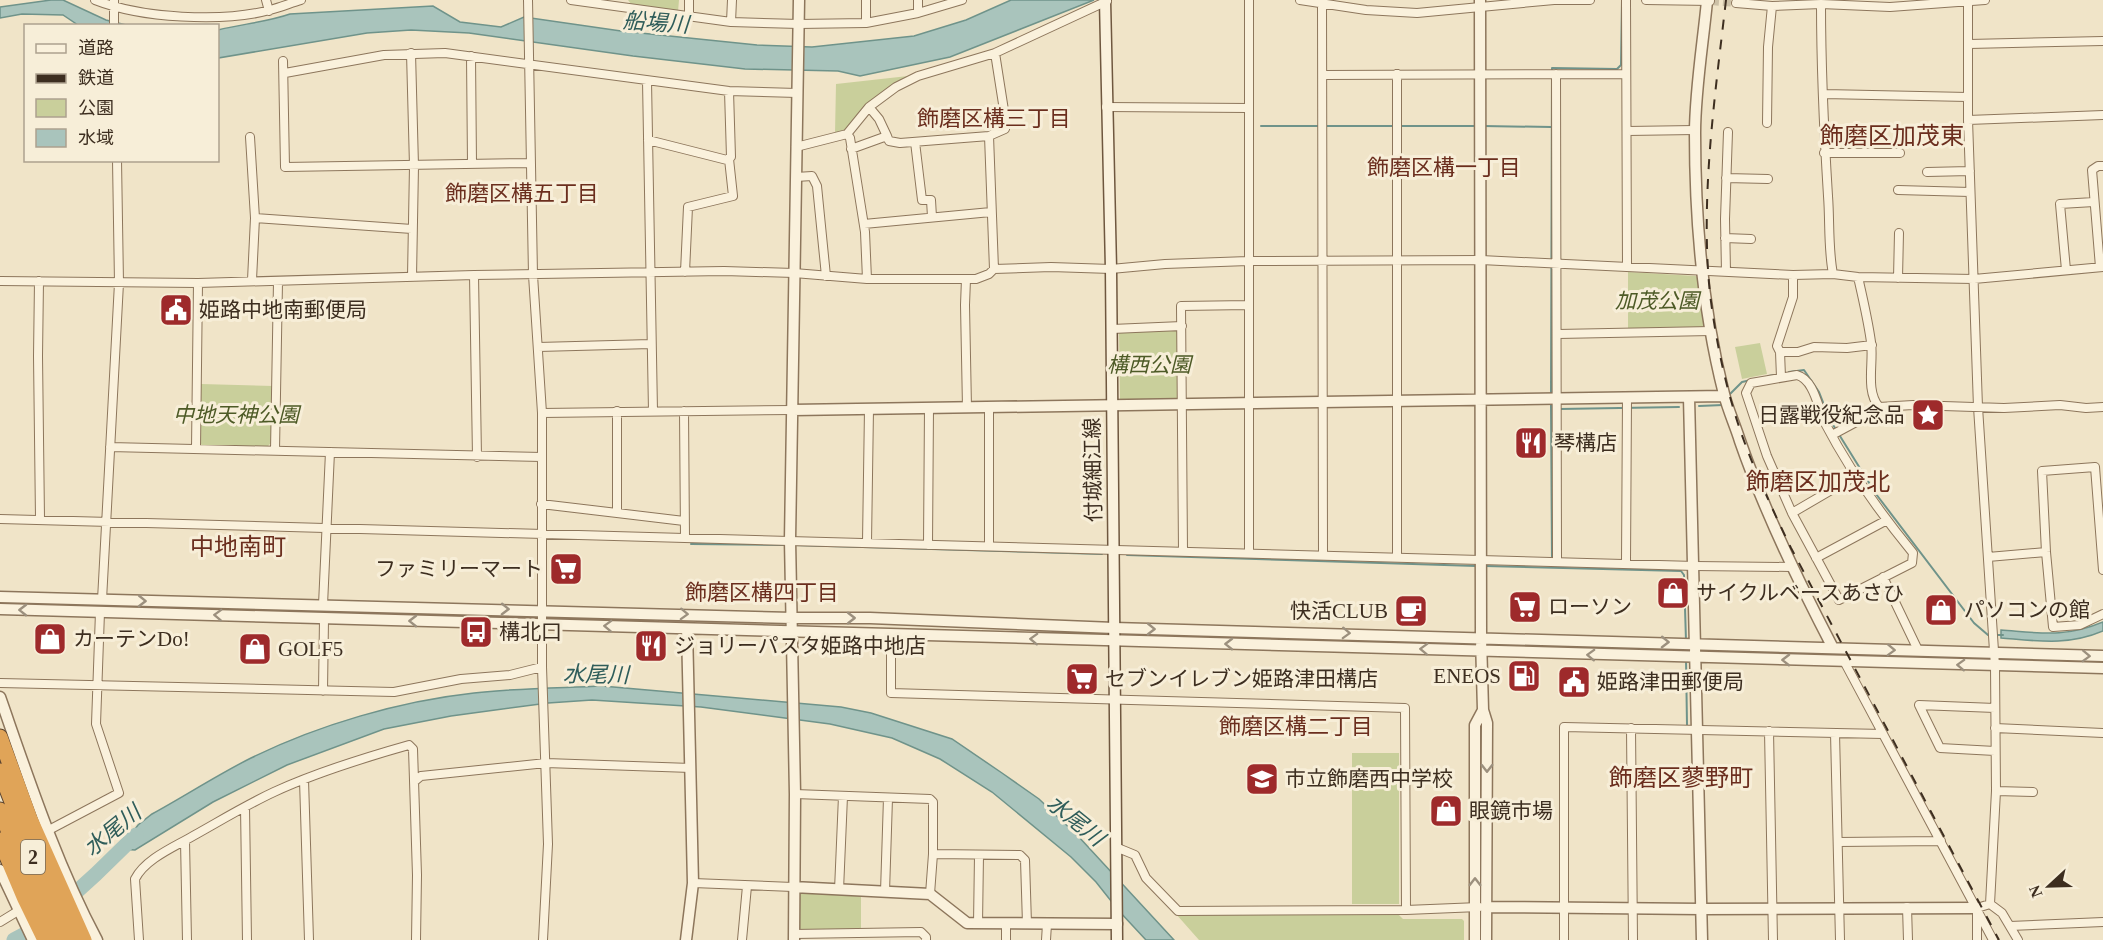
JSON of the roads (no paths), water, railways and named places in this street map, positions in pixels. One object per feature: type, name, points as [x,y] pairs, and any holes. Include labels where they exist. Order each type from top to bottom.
[{"type":"highway","points":[[0,736],[30,819],[84,940]]},
{"type":"highway","name":"2","points":[[0,771],[44,884],[71,940]]},
{"type":"highway","name":"2","points":[[0,810],[32,889],[57,940]]},
{"type":"highway","points":[[0,840],[45,940]]},
{"type":"street","points":[[95,0],[151,15],[229,17],[268,11],[301,0]]},
{"type":"street","points":[[266,0],[268,11]]},
{"type":"street","points":[[571,0],[623,4],[731,22],[799,24],[866,23],[918,13],[962,0]]},
{"type":"street","points":[[689,0],[689,16]]},
{"type":"street","points":[[731,22],[732,0]]},
{"type":"street","points":[[800,0],[790,540],[795,794],[794,937],[921,932],[926,940]]},
{"type":"street","points":[[866,0],[866,23]]},
{"type":"street","points":[[918,0],[918,13]]},
{"type":"street","points":[[796,147],[847,134],[869,107],[896,87],[918,76],[995,53],[1106,0]]},
{"type":"street","name":"付城細江線","points":[[1106,0],[1118,940]]},
{"type":"street","points":[[1249,0],[1249,553]]},
{"type":"street","points":[[1300,0],[1366,10],[1417,13],[1480,4],[1590,0]]},
{"type":"street","points":[[1626,0],[1627,266]]},
{"type":"street","points":[[1646,0],[1709,1],[1695,130],[1698,231],[1710,331],[1724,396],[1754,482],[1791,567],[1833,648]]},
{"type":"street","points":[[1968,0],[1968,120],[1978,407],[1995,653],[1996,791],[1990,904]]},
{"type":"street","points":[[1736,3],[1772,6],[1821,4],[1890,7],[1985,0]]},
{"type":"street","points":[[528,2],[533,275],[542,413],[542,667],[548,844],[543,940]]},
{"type":"street","points":[[114,4],[114,24]]},
{"type":"street","points":[[1322,4],[1323,555]]},
{"type":"street","points":[[1480,4],[1481,638],[1483,710],[1487,723],[1486,940]]},
{"type":"street","points":[[1821,4],[1824,153],[1829,253],[1833,274]]},
{"type":"street","points":[[1767,123],[1768,47],[1772,6]]},
{"type":"street","points":[[1969,44],[2103,41]]},
{"type":"street","points":[[285,73],[353,59],[411,53],[445,53],[729,91],[797,93]]},
{"type":"street","points":[[411,53],[414,166],[412,277]]},
{"type":"street","points":[[869,107],[879,119],[889,141],[915,142],[988,136],[1005,129],[995,53]]},
{"type":"street","points":[[471,56],[472,164]]},
{"type":"street","points":[[283,61],[285,167],[530,163]]},
{"type":"street","points":[[1556,74],[1557,561]]},
{"type":"street","points":[[1323,75],[1626,74]]},
{"type":"street","points":[[1397,75],[1397,557]]},
{"type":"street","points":[[647,81],[653,411]]},
{"type":"street","points":[[685,272],[688,207],[734,196],[729,159],[731,157],[729,91]]},
{"type":"street","points":[[1824,94],[1968,97]]},
{"type":"street","points":[[1106,107],[1248,108]]},
{"type":"street","points":[[1968,120],[2103,115]]},
{"type":"street","points":[[1627,131],[1695,130]]},
{"type":"street","points":[[1726,272],[1728,132]]},
{"type":"street","points":[[847,134],[864,224],[867,279]]},
{"type":"street","points":[[851,149],[887,136]]},
{"type":"street","points":[[988,136],[994,269]]},
{"type":"street","points":[[250,137],[255,218],[252,280]]},
{"type":"street","points":[[648,140],[729,159]]},
{"type":"street","points":[[915,142],[922,200],[931,200],[932,217]]},
{"type":"street","points":[[1824,153],[1900,153]]},
{"type":"street","points":[[102,600],[119,283],[117,162]]},
{"type":"street","points":[[0,281],[198,283],[252,280],[278,282],[649,272],[794,273],[867,279],[966,279],[982,277],[994,269],[1051,267],[1111,269],[1165,264],[1322,260],[1556,262],[1793,275],[1833,274],[1858,277],[1974,279],[2102,267],[2092,170],[2103,166]]},
{"type":"street","points":[[1927,172],[1938,175],[1970,171]]},
{"type":"street","points":[[796,177],[812,176],[817,186],[826,276]]},
{"type":"street","points":[[1726,178],[1768,179]]},
{"type":"street","points":[[1898,190],[1970,192]]},
{"type":"street","points":[[2066,270],[2060,204],[2094,202]]},
{"type":"street","points":[[864,224],[991,212]]},
{"type":"street","points":[[255,218],[412,229]]},
{"type":"street","points":[[1898,278],[1899,233]]},
{"type":"street","points":[[1725,238],[1751,239]]},
{"type":"street","points":[[474,275],[477,457]]},
{"type":"street","points":[[1781,377],[1780,352],[1777,346],[1793,297],[1793,275]]},
{"type":"street","points":[[1858,277],[1872,345],[1871,384],[1879,407]]},
{"type":"street","points":[[966,279],[967,408]]},
{"type":"street","points":[[39,281],[40,518]]},
{"type":"street","points":[[275,450],[278,282]]},
{"type":"street","points":[[196,448],[198,283]]},
{"type":"street","points":[[1183,551],[1182,306],[1248,305]]},
{"type":"street","points":[[1112,329],[1182,326]]},
{"type":"street","points":[[1558,334],[1710,331]]},
{"type":"street","points":[[538,347],[651,344]]},
{"type":"street","points":[[1780,352],[1798,352],[1814,347],[1847,348],[1872,345]]},
{"type":"street","points":[[1797,375],[1804,377],[1836,432],[1856,473],[1887,520],[1913,553],[1912,562],[1839,600],[1792,513],[1767,456],[1746,393],[1751,383],[1797,375]]},
{"type":"street","points":[[542,413],[1724,396]]},
{"type":"street","points":[[1689,397],[1695,566],[1702,940]]},
{"type":"street","points":[[1626,563],[1627,398]]},
{"type":"street","points":[[1836,432],[1871,414],[1879,407],[1913,405],[2004,408],[2060,405],[2103,407]]},
{"type":"street","points":[[928,545],[929,408]]},
{"type":"street","points":[[989,408],[989,545]]},
{"type":"street","points":[[867,542],[868,409]]},
{"type":"street","points":[[617,411],[617,513]]},
{"type":"street","points":[[684,411],[685,537]]},
{"type":"street","points":[[110,447],[542,458]]},
{"type":"street","points":[[323,605],[330,452]]},
{"type":"street","points":[[1792,513],[1856,473],[1860,464]]},
{"type":"street","points":[[2103,570],[2100,499],[2095,467],[2042,471],[2053,627],[2080,625],[2103,614]]},
{"type":"street","points":[[541,504],[684,521]]},
{"type":"street","points":[[0,519],[40,518],[928,545],[1791,567]]},
{"type":"street","points":[[1816,558],[1887,520]]},
{"type":"street","points":[[1988,557],[2046,552]]},
{"type":"street","points":[[1884,577],[1918,650]]},
{"type":"street","points":[[0,597],[792,618],[870,618],[1114,628],[2103,656]]},
{"type":"street","points":[[0,609],[2103,668]]},
{"type":"street","points":[[46,831],[119,793],[96,724],[100,612]]},
{"type":"street","points":[[323,691],[324,618]]},
{"type":"street","points":[[686,940],[693,884],[687,629]]},
{"type":"street","points":[[891,634],[891,693],[1405,708],[1406,910]]},
{"type":"street","points":[[1844,661],[1994,940]]},
{"type":"street","points":[[0,683],[394,692],[461,679],[510,675],[542,667]]},
{"type":"street","points":[[0,697],[46,831],[80,909],[97,940]]},
{"type":"street","points":[[1995,708],[1919,705],[1940,748],[1995,751]]},
{"type":"street","points":[[1475,940],[1475,725],[1483,710]]},
{"type":"street","points":[[1564,940],[1564,727],[1883,734]]},
{"type":"street","points":[[1631,728],[1633,940]]},
{"type":"street","points":[[1995,728],[2103,733]]},
{"type":"street","points":[[1769,731],[1773,940]]},
{"type":"street","points":[[1836,733],[1840,940]]},
{"type":"street","points":[[139,940],[135,879],[139,871],[162,854],[275,791],[350,762],[409,745],[413,749],[416,781],[416,940]]},
{"type":"street","points":[[416,781],[421,776],[546,763],[690,768]]},
{"type":"street","points":[[304,780],[309,940]]},
{"type":"street","points":[[1996,791],[2033,792]]},
{"type":"street","points":[[795,794],[930,799],[933,802],[930,894]]},
{"type":"street","points":[[839,890],[843,796]]},
{"type":"street","points":[[885,892],[888,798]]},
{"type":"street","points":[[245,807],[247,940]]},
{"type":"street","points":[[185,841],[187,940]]},
{"type":"street","points":[[1838,842],[1941,841]]},
{"type":"street","points":[[1118,848],[1135,855],[1146,878],[1178,911],[1406,910],[1474,907],[1977,908],[1990,904]]},
{"type":"street","points":[[933,854],[1020,855],[1024,860],[1027,924]]},
{"type":"street","points":[[978,924],[979,855]]},
{"type":"street","points":[[1,877],[33,940]]},
{"type":"street","points":[[693,884],[930,894],[967,923],[1117,924]]},
{"type":"street","points":[[742,940],[747,886]]},
{"type":"street","points":[[1990,904],[2002,913],[2018,940]]},
{"type":"street","points":[[1907,907],[1908,940]]},
{"type":"street","points":[[1977,908],[1977,940]]},
{"type":"street","points":[[0,922],[18,910]]},
{"type":"street","points":[[2010,926],[2103,922]]},
{"type":"street","points":[[1006,924],[1006,940]]},
{"type":"street","points":[[1047,924],[1047,940]]},
{"type":"water","points":[[63,0],[106,20],[122,24],[76,24],[63,15],[22,14],[0,18],[0,7]]},
{"type":"water","points":[[1011,0],[1094,0],[950,57],[860,76],[838,71],[745,69],[469,33],[411,30],[367,33],[219,58],[219,30],[290,14],[433,6],[460,22],[501,27],[524,17],[621,31],[757,45],[812,47],[914,36],[966,20]]},
{"type":"water","points":[[2103,622],[2103,631],[2078,639],[2053,641],[2001,638],[2001,630],[2065,632]]},
{"type":"water","points":[[602,686],[841,707],[871,713],[952,739],[1039,799],[1078,836],[1174,940],[1146,940],[1071,857],[992,792],[940,759],[892,738],[830,724],[701,707],[592,700],[548,703],[451,716],[384,729],[287,765],[213,802],[135,850],[120,849],[138,825],[152,814],[251,758],[331,725],[389,708],[446,697],[506,690]]},
{"type":"waterway","points":[[1551,394],[1552,68],[1617,69],[1621,65],[1622,0]]},
{"type":"waterway","points":[[1261,126],[1477,126]]},
{"type":"waterway","points":[[1483,126],[1551,127]]},
{"type":"waterway","points":[[1789,372],[1804,370],[1819,392],[1830,420],[1876,494],[1974,623],[1988,635],[2003,635]]},
{"type":"waterway","points":[[1768,376],[1775,375]]},
{"type":"waterway","points":[[1729,395],[1742,382],[1751,380]]},
{"type":"waterway","points":[[1551,403],[1552,559]]},
{"type":"waterway","points":[[1699,406],[1723,405]]},
{"type":"waterway","points":[[1560,409],[1679,407]]},
{"type":"waterway","points":[[691,544],[787,545]]},
{"type":"waterway","points":[[793,545],[1102,554]]},
{"type":"waterway","points":[[1127,555],[1476,566]]},
{"type":"waterway","points":[[1485,566],[1681,571],[1684,575],[1686,641]]},
{"type":"waterway","points":[[1686,659],[1687,725]]},
{"type":"waterway","name":"水尾川","points":[[64,903],[136,835]]},
{"type":"waterway","name":"水尾川","points":[[14,940],[31,931],[41,922]]},
{"type":"tunnel","points":[[1711,1],[1736,3]]},
{"type":"railway","points":[[1726,0],[1710,147],[1707,258],[1712,309],[1731,399],[1753,465],[1791,548],[1999,940]]},
{"type":"place","name":"姫路中地南郵便局","points":[[176,310]]},
{"type":"place","name":"日露戦役紀念品","points":[[1928,415]]},
{"type":"place","name":"琴構店","points":[[1531,443]]},
{"type":"place","name":"ファミリーマート","points":[[566,569]]},
{"type":"place","name":"サイクルベースあさひ","points":[[1673,593]]},
{"type":"place","name":"ローソン","points":[[1525,607]]},
{"type":"place","name":"パソコンの館","points":[[1941,610]]},
{"type":"place","name":"快活CLUB","points":[[1411,611]]},
{"type":"place","name":"構北口","points":[[476,632]]},
{"type":"place","name":"カーテンDo!","points":[[50,639]]},
{"type":"place","name":"ジョリーパスタ姫路中地店","points":[[651,646]]},
{"type":"place","name":"GOLF5","points":[[255,649]]},
{"type":"place","name":"ENEOS","points":[[1524,676]]},
{"type":"place","name":"セブンイレブン姫路津田構店","points":[[1082,679]]},
{"type":"place","name":"姫路津田郵便局","points":[[1574,682]]},
{"type":"place","name":"市立飾磨西中学校","points":[[1262,779]]},
{"type":"place","name":"眼鏡市場","points":[[1446,811]]},
{"type":"district","name":"飾磨区構三丁目","points":[[994,118]]},
{"type":"district","name":"飾磨区加茂東","points":[[1892,136]]},
{"type":"district","name":"飾磨区構一丁目","points":[[1444,167]]},
{"type":"district","name":"飾磨区構五丁目","points":[[522,193]]},
{"type":"district","name":"飾磨区加茂北","points":[[1818,482]]},
{"type":"district","name":"中地南町","points":[[238,547]]},
{"type":"district","name":"飾磨区構四丁目","points":[[762,592]]},
{"type":"district","name":"飾磨区構二丁目","points":[[1296,726]]},
{"type":"district","name":"飾磨区蓼野町","points":[[1681,778]]},
{"type":"water label","name":"船場川","points":[[656,22]]},
{"type":"park label","name":"加茂公園","points":[[1657,301]]},
{"type":"park label","name":"構西公園","points":[[1149,365]]},
{"type":"park label","name":"中地天神公園","points":[[236,415]]}]
